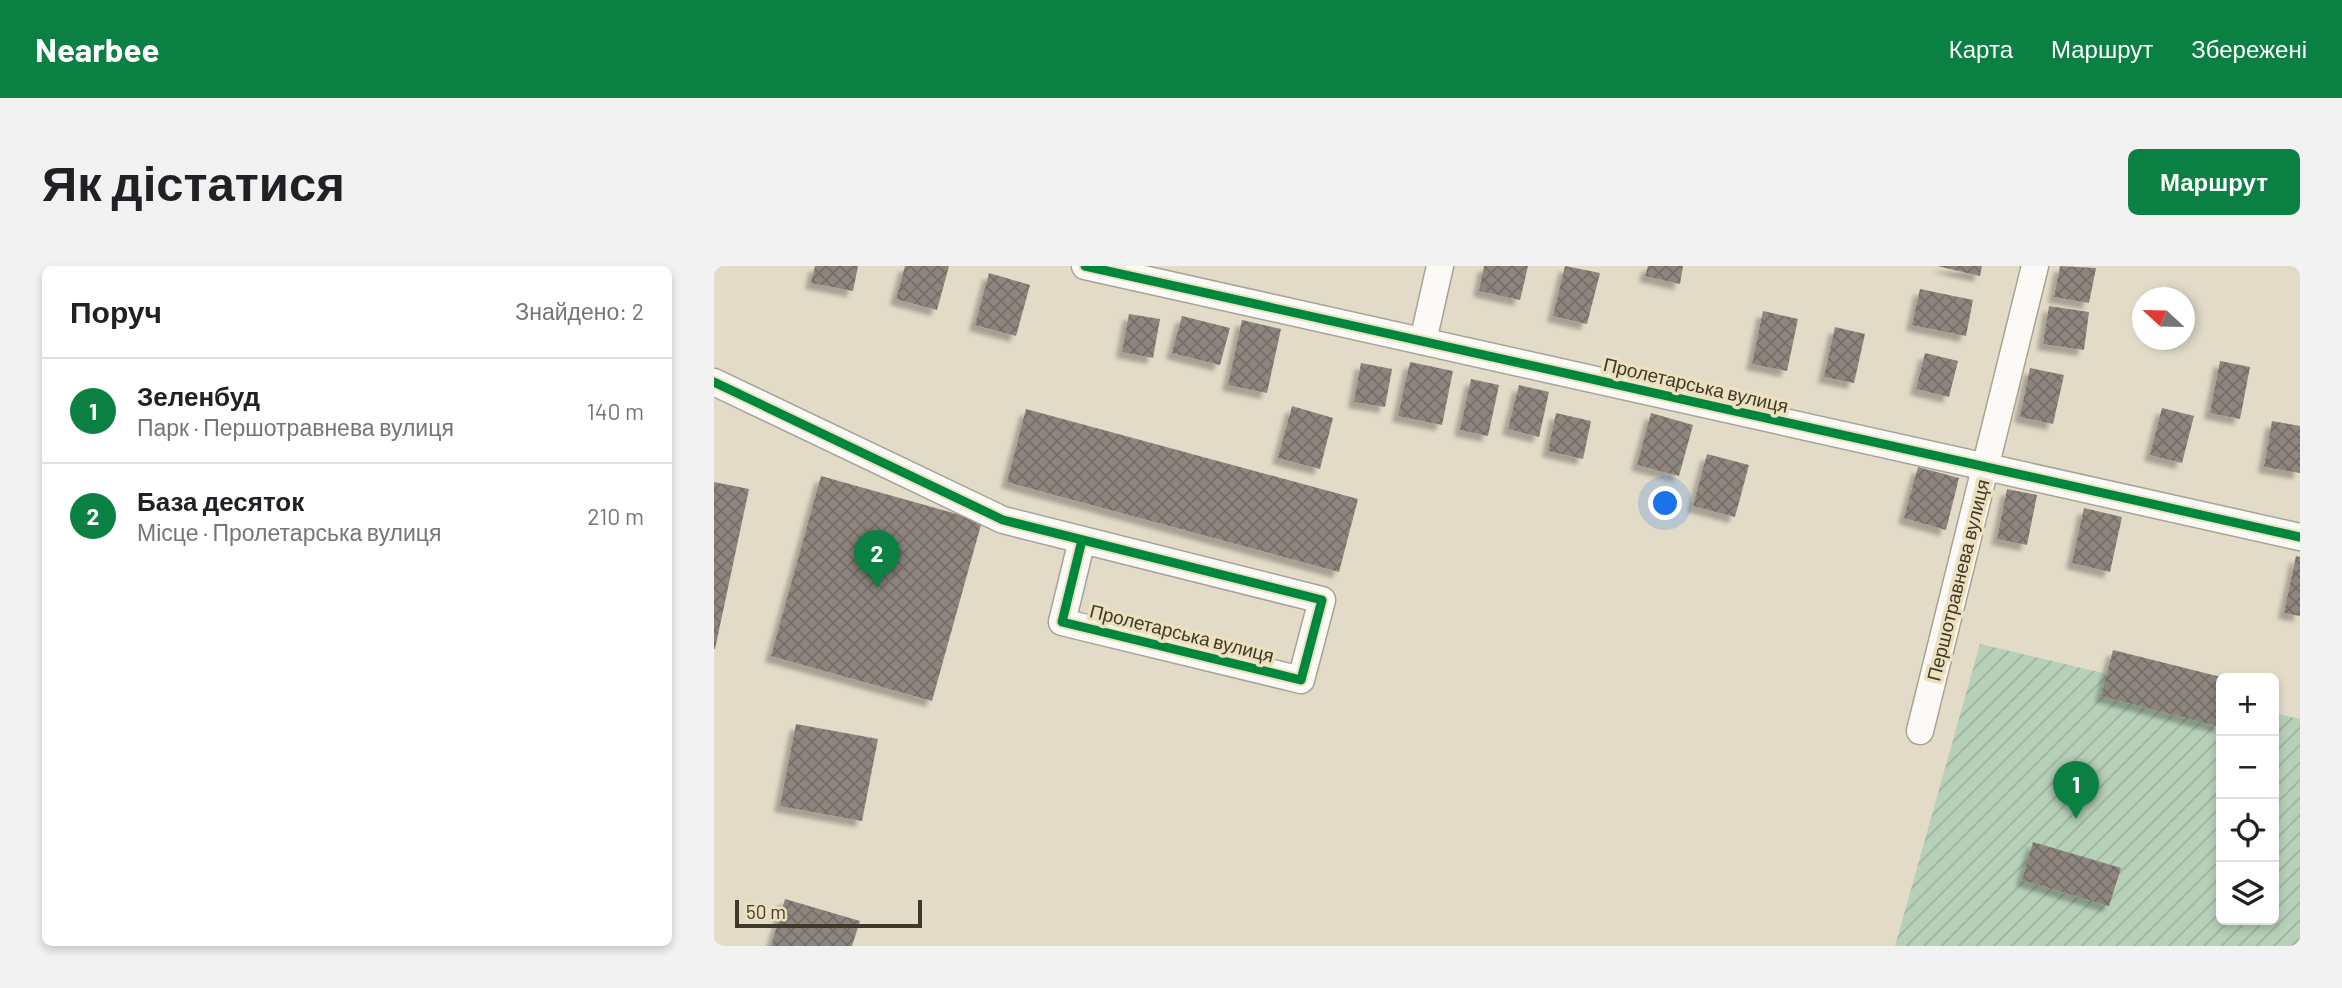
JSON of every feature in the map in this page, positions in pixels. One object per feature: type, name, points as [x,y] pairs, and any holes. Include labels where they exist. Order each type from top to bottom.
[{"type":"street","name":"Пролетарська вулиця","points":[[1085,266],[2300,537]]},
{"type":"street","points":[[1423,341],[1440,266]]},
{"type":"street","name":"Першотравнева вулиця","points":[[1920,731],[2035,266]]},
{"type":"street","name":"Пролетарська вулиця","points":[[714,382],[1003,520],[1322,600],[1301,680],[1062,622],[1082,540]]},
{"type":"green space","points":[[1980,644],[2216,700],[2216,925],[2279,925],[2279,714],[2300,719],[2300,946],[1895,946]]},
{"type":"building","points":[[815,266],[858,266],[853,291],[811,283]]},
{"type":"building","points":[[905,266],[949,266],[937,310],[896,299]]},
{"type":"building","points":[[1484,266],[1528,266],[1520,300],[1479,291]]},
{"type":"building","points":[[1565,266],[1600,273],[1587,324],[1553,316]]},
{"type":"building","points":[[1648,266],[1683,266],[1680,284],[1645,276]]},
{"type":"building","points":[[1937,266],[1982,266],[1980,276]]},
{"type":"building","points":[[2060,266],[2096,268],[2089,303],[2054,297]]},
{"type":"building","points":[[989,273],[1030,285],[1016,336],[975,325]]},
{"type":"building","points":[[1920,289],[1973,300],[1966,336],[1912,325]]},
{"type":"building","points":[[2049,306],[2089,312],[2084,350],[2043,344]]},
{"type":"building","points":[[1763,311],[1798,319],[1787,371],[1752,364]]},
{"type":"building","points":[[1129,314],[1160,319],[1153,358],[1122,352]]},
{"type":"building","points":[[1182,316],[1230,328],[1220,365],[1172,353]]},
{"type":"building","points":[[1242,320],[1281,329],[1267,393],[1228,385]]},
{"type":"building","points":[[1835,327],[1865,334],[1854,383],[1824,377]]},
{"type":"building","points":[[1925,353],[1958,361],[1949,397],[1916,389]]},
{"type":"building","points":[[2220,361],[2250,367],[2240,419],[2210,413]]},
{"type":"building","points":[[1410,362],[1453,371],[1442,425],[1398,416]]},
{"type":"building","points":[[1361,363],[1392,369],[1385,407],[1354,402]]},
{"type":"building","points":[[2030,368],[2064,375],[2053,424],[2020,417]]},
{"type":"building","points":[[1471,379],[1499,385],[1488,436],[1460,430]]},
{"type":"building","points":[[1519,385],[1549,392],[1539,437],[1508,429]]},
{"type":"building","points":[[1292,406],[1333,418],[1320,469],[1278,458]]},
{"type":"building","points":[[2162,408],[2194,416],[2182,463],[2150,455]]},
{"type":"building","points":[[1026,409],[1358,499],[1339,572],[1007,482]]},
{"type":"building","points":[[1556,413],[1591,421],[1583,459],[1548,451]]},
{"type":"building","points":[[1651,413],[1693,425],[1679,476],[1637,465]]},
{"type":"building","points":[[2272,421],[2300,426],[2300,473],[2264,467]]},
{"type":"building","points":[[1707,454],[1749,465],[1735,517],[1693,506]]},
{"type":"building","points":[[1918,467],[1959,478],[1946,530],[1904,518]]},
{"type":"building","points":[[821,476],[982,521],[932,701],[771,656]]},
{"type":"building","points":[[714,482],[749,489],[715,649],[714,649]]},
{"type":"building","points":[[2007,489],[2037,495],[2027,545],[1997,539]]},
{"type":"building","points":[[2084,508],[2122,517],[2110,572],[2072,563]]},
{"type":"building","points":[[2296,556],[2300,557],[2300,616],[2284,613]]},
{"type":"building","points":[[2113,650],[2216,676],[2216,726],[2101,696]]},
{"type":"building","points":[[796,724],[878,739],[862,821],[780,806]]},
{"type":"building","points":[[2033,842],[2121,868],[2109,906],[2022,880]]},
{"type":"building","points":[[785,899],[860,921],[852,946],[771,946]]},
{"type":"cycle path","points":[[1085,266],[2300,537]]},
{"type":"cycle path","points":[[714,382],[1003,520],[1322,600],[1301,680],[1062,622],[1082,540]]},
{"type":"place","name":"База десяток","points":[[877,588]]},
{"type":"place","name":"Зеленбуд","points":[[2076,819]]}]
